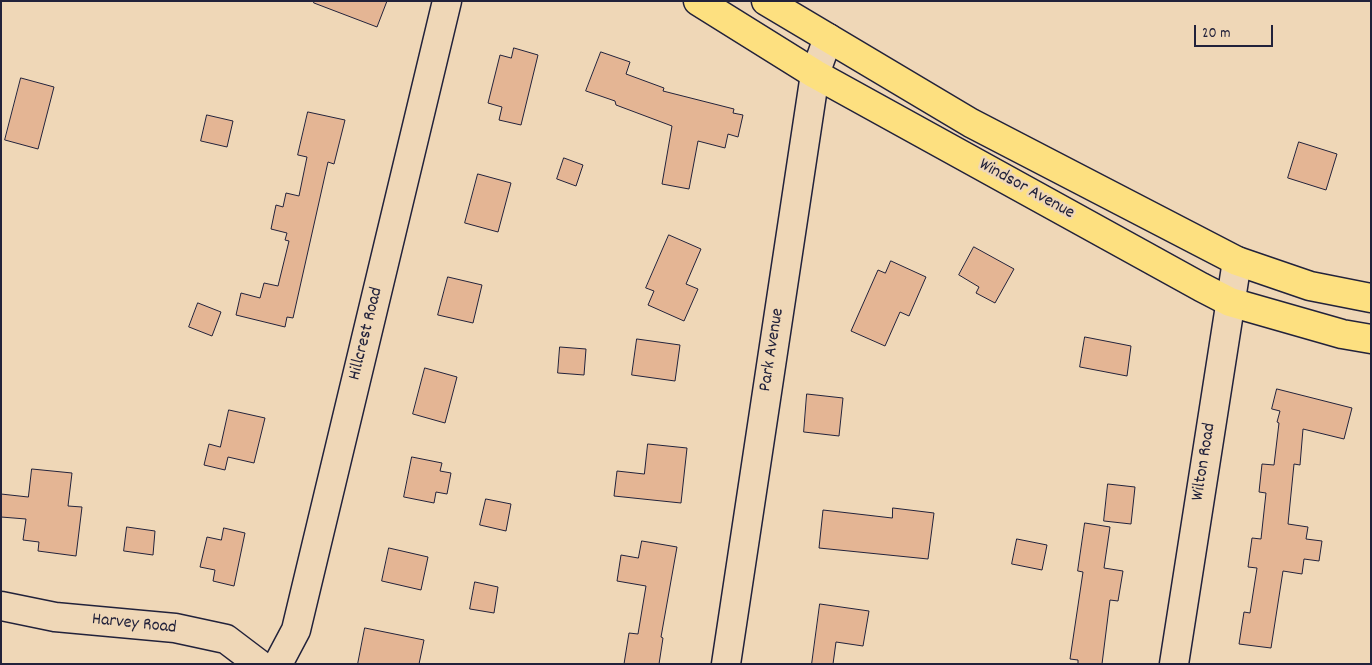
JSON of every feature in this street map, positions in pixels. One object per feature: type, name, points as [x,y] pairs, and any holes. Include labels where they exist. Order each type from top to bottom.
[{"type":"main road","name":"Windsor Avenue","points":[[698,1],[815,74],[1230,302],[1342,334],[1371,339]]},
{"type":"main road","name":"Windsor Avenue","points":[[766,1],[979,128],[1237,261],[1310,286],[1371,298]]},
{"type":"street","name":"Hillcrest Road","points":[[278,664],[296,630],[447,1]]},
{"type":"street","name":"Park Avenue","points":[[726,664],[815,74],[828,38]]},
{"type":"street","name":"Wilton Road","points":[[1174,664],[1237,261]]},
{"type":"street","name":"Harvey Road","points":[[1,606],[55,617],[175,628],[226,639],[259,664]]},
{"type":"building","points":[[314,1],[387,1],[377,27],[314,3]]},
{"type":"building","points":[[514,48],[538,55],[521,125],[499,120],[502,107],[488,103],[500,55],[511,58]]},
{"type":"building","points":[[601,52],[630,62],[626,74],[664,88],[663,91],[734,109],[733,113],[743,115],[738,137],[728,134],[725,148],[698,141],[689,189],[662,184],[672,126],[616,105],[615,101],[586,91]]},
{"type":"building","points":[[21,78],[54,87],[38,149],[5,140]]},
{"type":"building","points":[[308,112],[345,120],[334,164],[328,162],[293,318],[287,317],[285,327],[236,315],[241,293],[260,298],[264,283],[278,286],[289,241],[285,240],[287,233],[271,229],[276,205],[283,207],[286,193],[299,196],[307,157],[298,155]]},
{"type":"building","points":[[207,115],[233,121],[227,147],[201,141]]},
{"type":"building","points":[[1299,142],[1337,154],[1326,190],[1288,178]]},
{"type":"building","points":[[564,158],[583,165],[576,186],[557,179]]},
{"type":"building","points":[[478,174],[511,183],[498,232],[465,223]]},
{"type":"building","points":[[669,235],[701,249],[686,284],[698,289],[684,321],[648,305],[654,291],[646,288]]},
{"type":"building","points":[[974,247],[1014,269],[995,303],[976,293],[979,287],[959,275]]},
{"type":"building","points":[[891,261],[926,277],[909,316],[900,312],[885,346],[851,331],[878,270],[885,273]]},
{"type":"building","points":[[448,277],[482,285],[473,323],[438,315]]},
{"type":"building","points":[[198,303],[221,312],[212,336],[189,327]]},
{"type":"building","points":[[1085,337],[1131,346],[1127,376],[1080,367]]},
{"type":"building","points":[[637,339],[680,345],[675,381],[632,375]]},
{"type":"building","points":[[560,347],[586,349],[584,375],[558,373]]},
{"type":"building","points":[[425,368],[457,377],[445,423],[413,414]]},
{"type":"building","points":[[1277,389],[1352,408],[1344,439],[1303,429],[1300,465],[1294,464],[1288,524],[1308,527],[1306,539],[1322,541],[1319,561],[1304,559],[1302,574],[1283,571],[1271,648],[1239,644],[1244,612],[1250,613],[1257,568],[1248,567],[1252,538],[1261,539],[1266,493],[1259,492],[1262,464],[1274,465],[1279,423],[1277,422],[1280,411],[1272,409]]},
{"type":"building","points":[[807,394],[843,398],[839,436],[804,432]]},
{"type":"building","points":[[229,410],[265,418],[254,463],[228,457],[225,470],[204,465],[209,444],[220,447]]},
{"type":"building","points":[[648,444],[687,448],[681,503],[614,496],[617,471],[644,474]]},
{"type":"building","points":[[412,457],[442,463],[440,471],[451,473],[447,494],[436,492],[434,503],[404,497]]},
{"type":"building","points":[[32,469],[72,473],[68,506],[82,507],[76,556],[38,551],[39,542],[23,540],[26,519],[1,517],[1,494],[28,497]]},
{"type":"building","points":[[1108,484],[1135,487],[1131,524],[1104,521]]},
{"type":"building","points":[[486,499],[511,504],[506,531],[480,525]]},
{"type":"building","points":[[893,508],[934,513],[928,559],[819,548],[823,510],[892,518]]},
{"type":"building","points":[[1085,523],[1110,527],[1104,568],[1123,571],[1118,601],[1110,600],[1102,664],[1078,664],[1078,660],[1070,659],[1083,572],[1078,571]]},
{"type":"building","points":[[127,527],[155,531],[153,555],[124,551]]},
{"type":"building","points":[[224,528],[245,533],[234,586],[213,581],[215,570],[200,567],[207,537],[221,540]]},
{"type":"building","points":[[1017,539],[1047,545],[1042,570],[1012,564]]},
{"type":"building","points":[[642,541],[677,547],[661,637],[663,638],[659,664],[624,664],[629,633],[638,634],[646,586],[617,581],[621,555],[638,558]]},
{"type":"building","points":[[389,548],[428,557],[421,590],[382,581]]},
{"type":"building","points":[[475,582],[498,587],[494,613],[470,609]]},
{"type":"building","points":[[820,604],[869,611],[863,646],[836,642],[833,664],[812,664]]},
{"type":"building","points":[[365,628],[424,640],[419,664],[358,664]]}]
